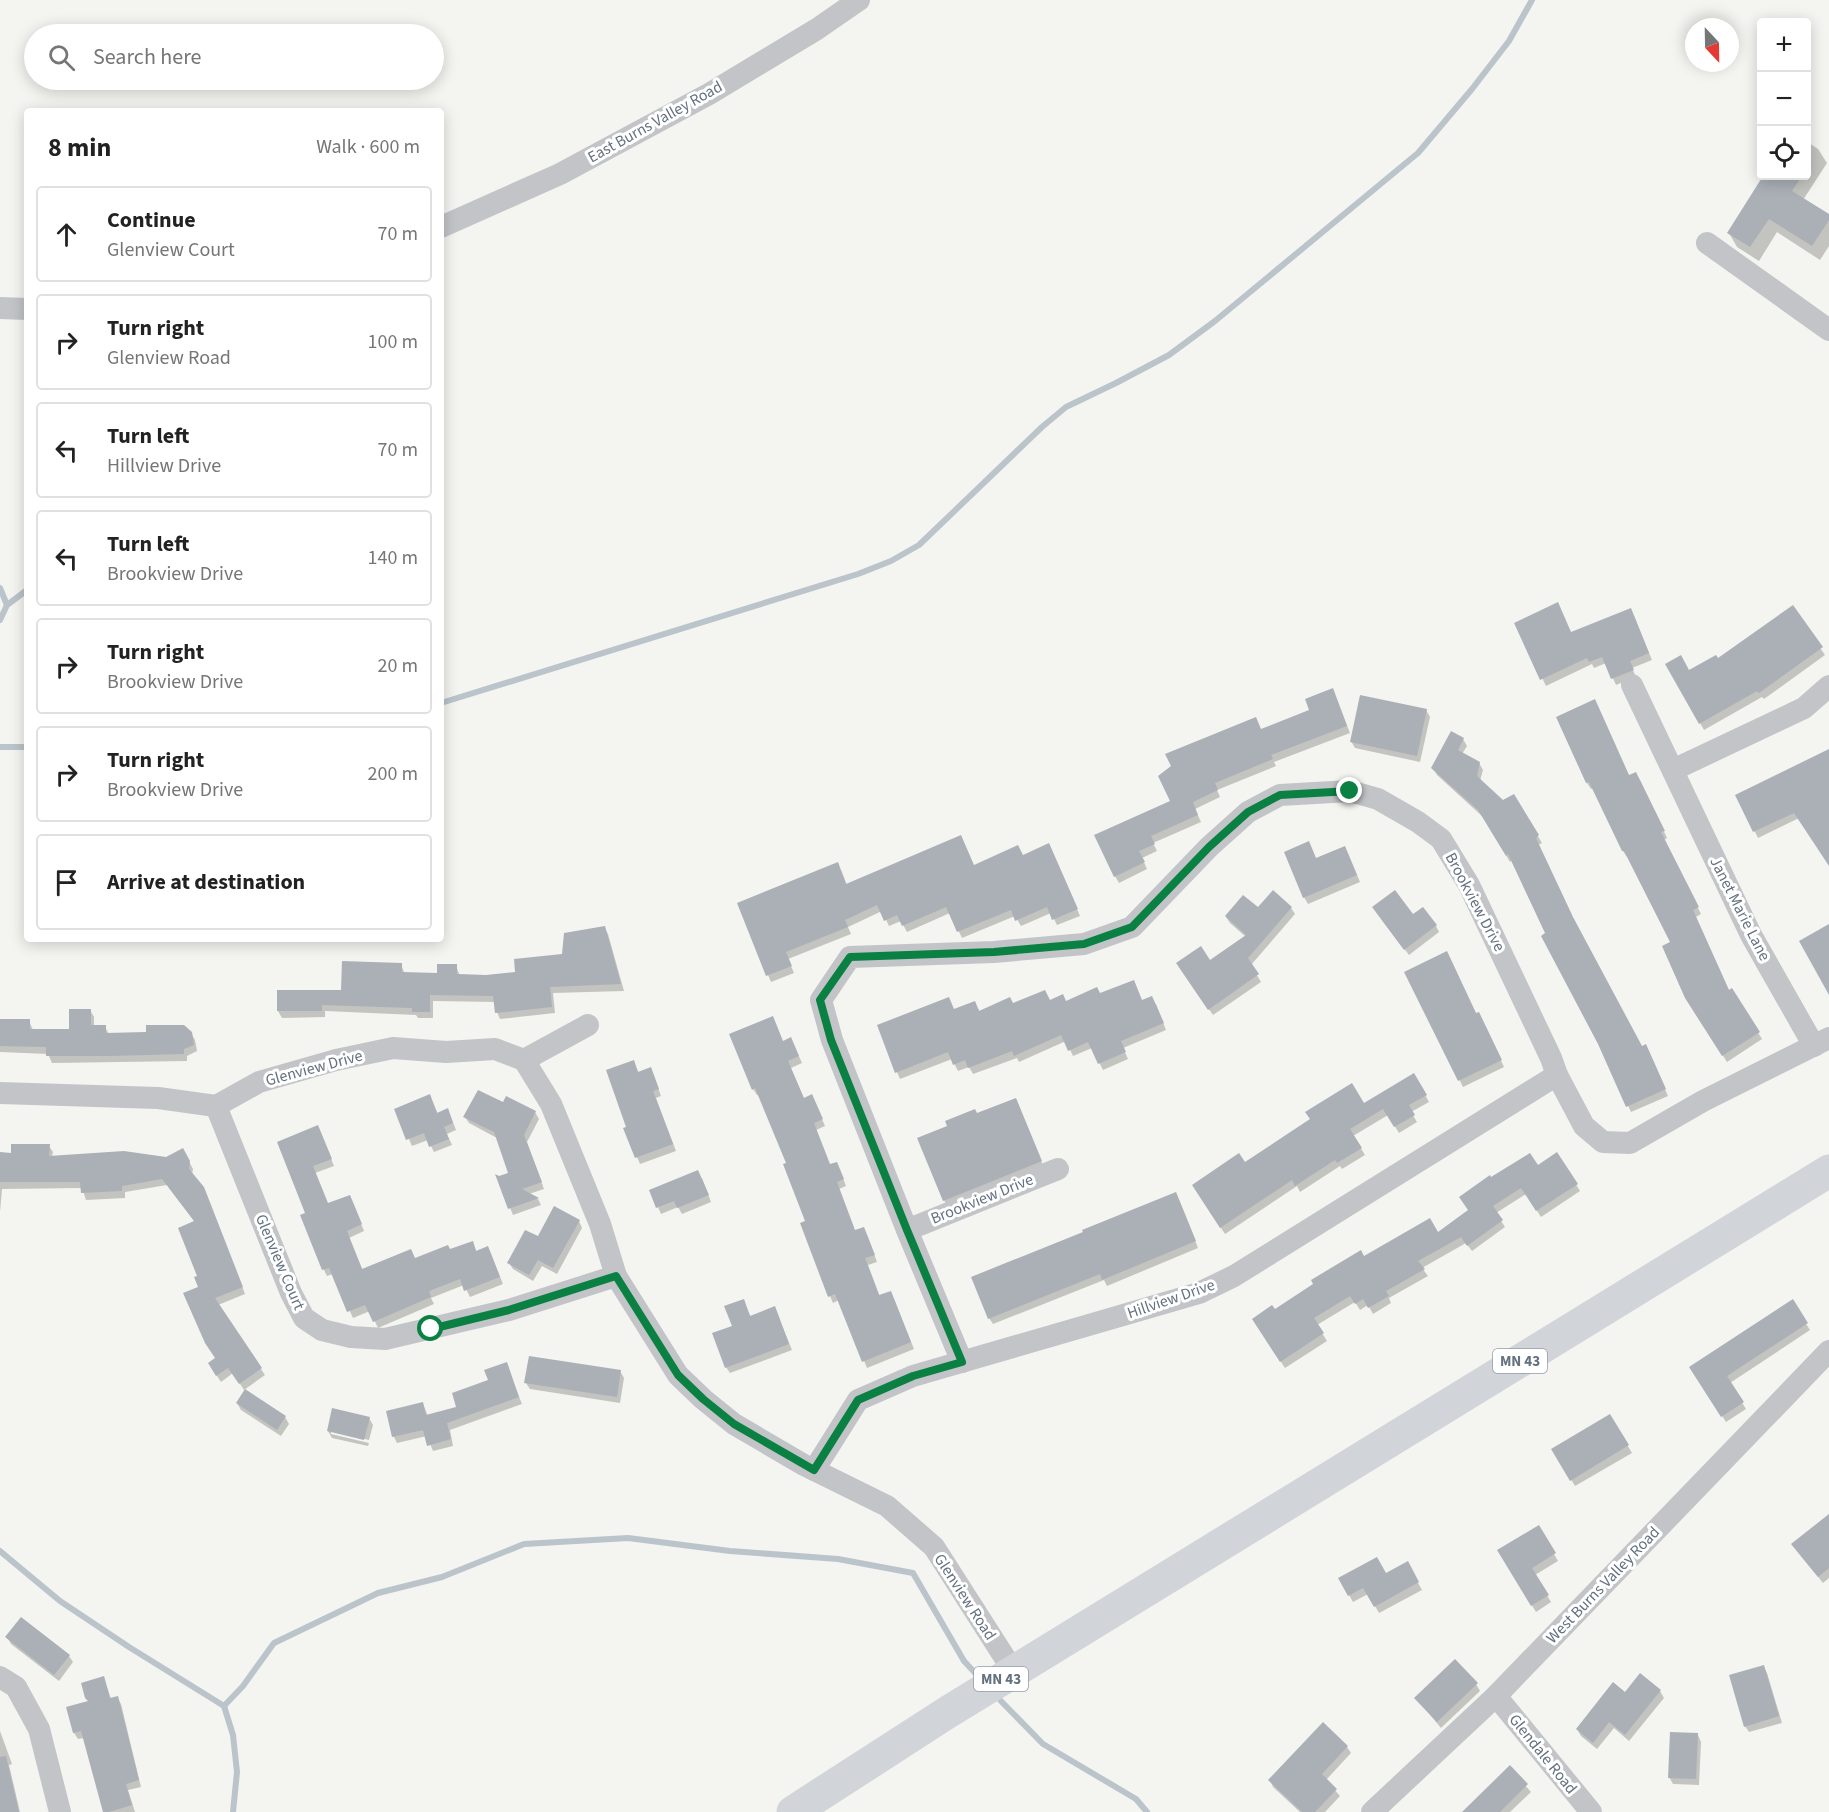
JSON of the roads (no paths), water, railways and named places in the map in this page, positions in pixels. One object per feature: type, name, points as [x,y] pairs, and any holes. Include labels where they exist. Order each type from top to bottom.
[{"type":"main road","name":"MN 43","points":[[793,1812],[948,1712],[1829,1172]]},
{"type":"street","name":"East Burns Valley Road","points":[[444,226],[560,174],[699,99],[817,29],[859,0]]},
{"type":"street","points":[[1707,243],[1829,330]]},
{"type":"street","points":[[0,308],[24,309]]},
{"type":"street","name":"Janet Marie Lane","points":[[1632,685],[1751,935],[1822,1042]]},
{"type":"street","points":[[1673,770],[1804,708],[1829,686]]},
{"type":"street","name":"Brookview Drive","points":[[962,1362],[831,1040],[820,1000],[850,957],[994,952],[1084,944],[1132,927],[1209,847],[1248,812],[1280,795],[1350,791],[1378,799],[1418,822],[1441,839],[1469,885],[1557,1075],[1584,1126],[1603,1142],[1630,1143],[1703,1101],[1822,1042]]},
{"type":"street","points":[[588,1025],[524,1060],[551,1104],[600,1224],[616,1276]]},
{"type":"street","name":"Glenview Drive","points":[[216,1106],[259,1082],[336,1060],[393,1048],[446,1052],[495,1049],[524,1060]]},
{"type":"street","name":"Hillview Drive","points":[[814,1470],[858,1400],[913,1376],[1199,1293],[1234,1276],[1557,1075]]},
{"type":"street","points":[[0,1093],[158,1098],[216,1106]]},
{"type":"street","name":"Glenview Court","points":[[216,1106],[291,1293],[304,1318],[322,1330],[351,1337],[385,1339],[509,1310],[616,1276]]},
{"type":"street","name":"Brookview Drive","points":[[907,1230],[1058,1168]]},
{"type":"street","name":"Glenview Road","points":[[616,1276],[678,1375],[703,1399],[734,1424],[814,1470],[887,1506],[934,1547],[1014,1672]]},
{"type":"street","name":"West Burns Valley Road","points":[[1371,1812],[1496,1696],[1829,1351]]},
{"type":"street","points":[[0,1677],[16,1687],[39,1730],[60,1812]]},
{"type":"street","name":"Glendale Road","points":[[1496,1696],[1591,1812]]},
{"type":"waterway","points":[[444,702],[858,574],[891,561],[919,545],[1042,427],[1066,407],[1169,355],[1215,321],[1418,153],[1509,41],[1532,0]]},
{"type":"waterway","points":[[0,588],[7,605]]},
{"type":"waterway","points":[[0,620],[7,605],[24,592]]},
{"type":"waterway","points":[[0,747],[24,747]]},
{"type":"waterway","points":[[224,1706],[243,1686],[274,1643],[378,1593],[442,1577],[524,1544],[628,1538],[730,1551],[838,1559],[913,1573],[964,1661],[977,1675]]},
{"type":"waterway","points":[[0,1551],[60,1601],[224,1706],[233,1735],[237,1772],[233,1812]]},
{"type":"waterway","points":[[1000,1700],[1043,1744],[1136,1799],[1147,1812]]}]
